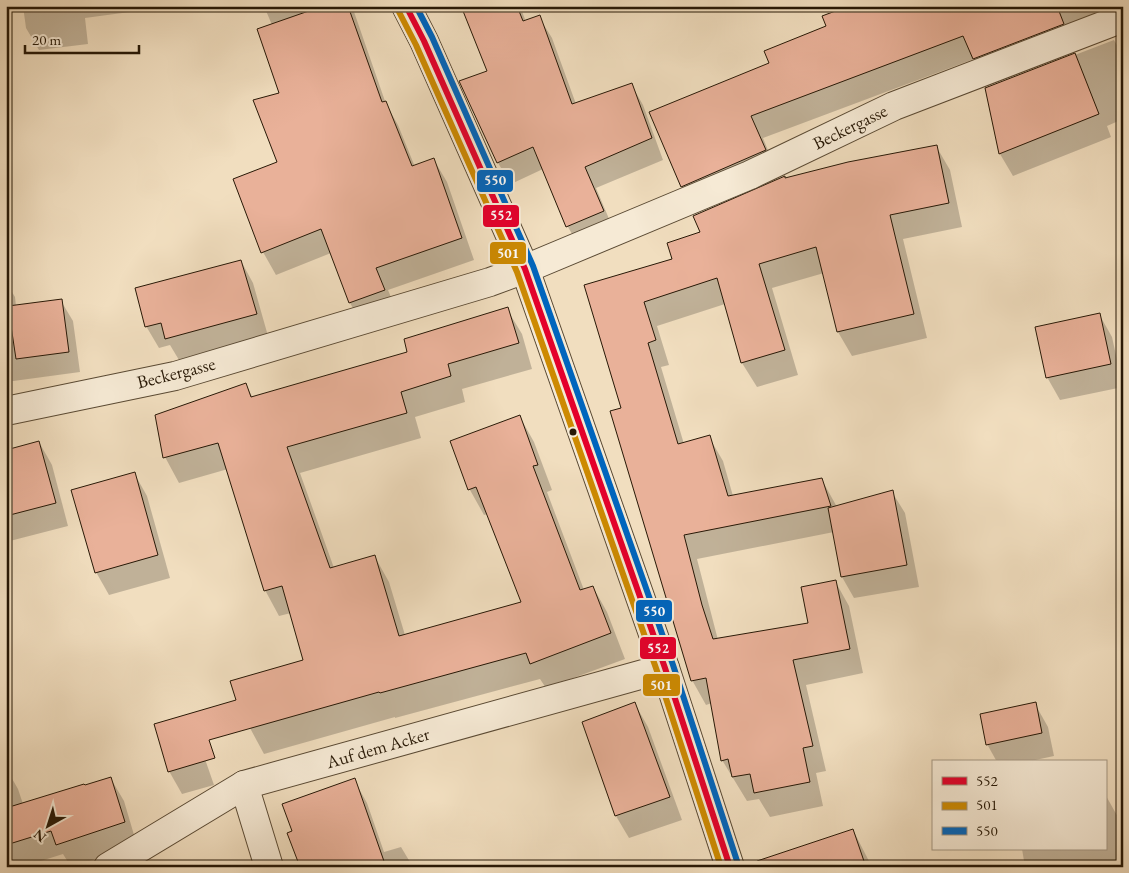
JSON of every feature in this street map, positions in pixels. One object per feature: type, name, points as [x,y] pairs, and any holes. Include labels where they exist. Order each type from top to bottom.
[{"type":"street","points":[[406,6],[424,40],[525,270],[665,668],[730,867]]},
{"type":"street","name":"Beckergasse","points":[[6,411],[175,376],[525,270],[750,175],[894,106],[1123,18]]},
{"type":"street","name":"Auf dem Acker","points":[[108,867],[244,785],[665,668]]},
{"type":"street","points":[[244,785],[269,867]]},
{"type":"building","points":[[323,6],[348,6],[382,102],[386,101],[412,166],[434,158],[462,238],[376,268],[385,290],[349,303],[321,229],[261,253],[233,179],[277,162],[253,100],[279,93],[257,29]]},
{"type":"building","points":[[461,6],[517,6],[523,21],[540,15],[572,104],[632,83],[652,138],[585,167],[604,211],[566,227],[533,147],[497,163],[459,81],[487,71]]},
{"type":"building","points":[[849,6],[1057,6],[1064,24],[973,59],[963,36],[751,116],[766,150],[681,187],[649,112],[769,63],[764,51],[826,26],[822,16]]},
{"type":"building","points":[[1075,53],[1099,114],[999,154],[985,88]]},
{"type":"building","points":[[937,145],[949,203],[890,215],[914,314],[837,332],[816,247],[759,264],[785,350],[741,363],[717,278],[644,302],[656,340],[648,343],[678,444],[710,435],[728,496],[822,478],[831,506],[684,535],[713,639],[808,623],[801,587],[836,580],[850,649],[793,660],[813,746],[803,748],[810,782],[754,793],[750,774],[732,777],[728,759],[721,761],[706,678],[691,681],[610,411],[621,408],[584,285],[672,259],[667,243],[700,232],[693,216],[785,176],[785,178],[848,162]]},
{"type":"building","points":[[241,260],[257,314],[165,339],[161,323],[145,327],[135,288]]},
{"type":"building","points":[[62,299],[69,352],[16,359],[8,306]]},
{"type":"building","points":[[508,307],[519,343],[448,364],[451,376],[401,392],[407,413],[287,447],[330,568],[375,555],[399,636],[521,602],[476,487],[468,490],[450,441],[520,415],[538,465],[533,466],[580,590],[593,586],[611,633],[530,664],[526,653],[209,740],[215,758],[168,772],[154,724],[236,700],[230,681],[303,660],[282,586],[264,591],[218,443],[163,458],[155,415],[246,383],[251,397],[407,352],[404,339]]},
{"type":"building","points":[[1100,313],[1111,364],[1046,378],[1035,327]]},
{"type":"building","points":[[39,441],[56,503],[6,516],[6,450]]},
{"type":"building","points":[[135,472],[158,555],[95,573],[71,490]]},
{"type":"building","points":[[893,490],[907,565],[841,577],[828,508]]},
{"type":"building","points":[[635,702],[670,797],[615,816],[582,722]]},
{"type":"building","points":[[1036,702],[1042,733],[986,745],[980,714]]},
{"type":"building","points":[[111,777],[125,822],[56,845],[51,831],[6,845],[6,808]]},
{"type":"building","points":[[355,778],[386,867],[300,867],[287,833],[292,831],[282,804]]},
{"type":"building","points":[[853,829],[866,867],[758,867],[757,861]]},
{"type":"transit line","name":"552","points":[[406,6],[424,41],[525,269],[665,668],[730,867]]},
{"type":"transit line","name":"550","points":[[416,6],[432,37],[533,266],[673,665],[738,864]]},
{"type":"transit line","name":"501","points":[[398,10],[416,45],[517,272],[657,671],[721,867]]}]
